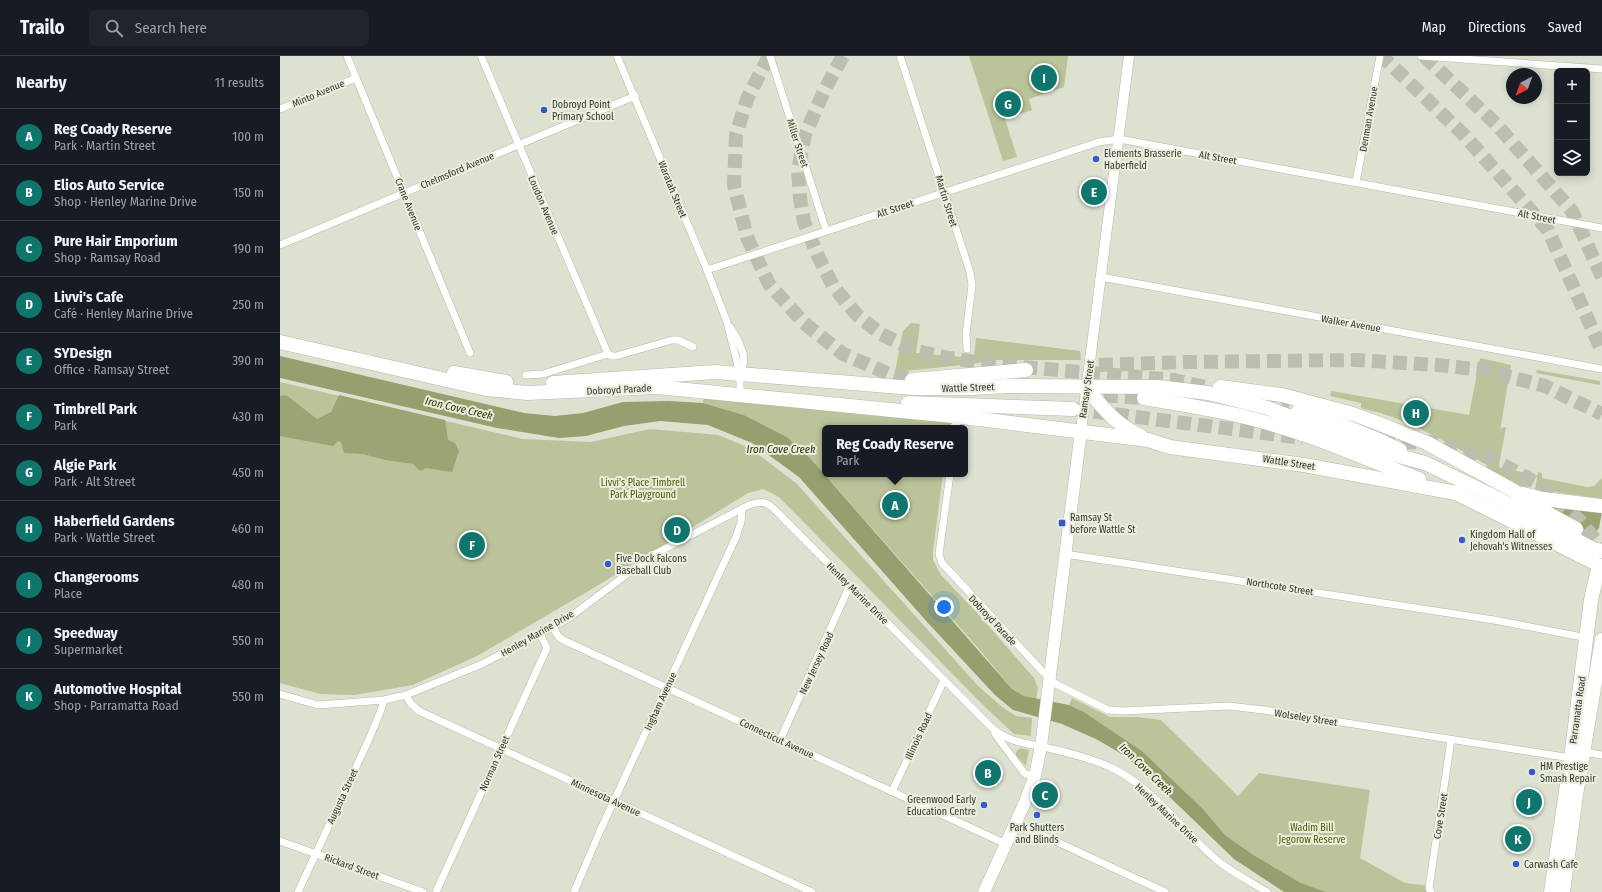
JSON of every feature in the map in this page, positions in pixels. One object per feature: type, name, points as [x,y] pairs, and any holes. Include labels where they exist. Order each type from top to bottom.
[{"type":"highway","name":"Dobroyd Parade","points":[[280,334],[463,375],[503,382],[540,384],[715,372],[740,385],[962,417]]},
{"type":"highway","name":"Dobroyd Parade","points":[[280,342],[486,389],[527,393],[740,385],[854,384],[913,388]]},
{"type":"highway","points":[[854,384],[1026,370]]},
{"type":"highway","points":[[740,385],[900,403],[1073,409]]},
{"type":"highway","name":"Wattle Street","points":[[913,388],[972,388],[1007,386],[1168,387],[1195,385],[1269,394],[1315,404],[1353,414],[1427,443],[1514,491],[1529,503],[1596,539],[1602,544]]},
{"type":"highway","points":[[1087,387],[1095,398],[1122,425],[1148,440]]},
{"type":"highway","name":"Wattle Street","points":[[1168,387],[1241,400],[1304,421],[1370,448],[1425,463],[1489,494],[1593,549],[1601,559]]},
{"type":"highway","points":[[1144,398],[1206,408],[1250,418],[1276,426],[1456,493]]},
{"type":"highway","points":[[1289,408],[1330,420],[1374,437],[1425,463]]},
{"type":"highway","name":"Wattle Street","points":[[962,417],[1024,425],[1081,430],[1148,440],[1170,447],[1304,464],[1456,493],[1601,559]]},
{"type":"highway","points":[[1514,491],[1543,499],[1602,506]]},
{"type":"highway","name":"Parramatta Road","points":[[1563,892],[1591,600],[1601,559]]},
{"type":"highway","points":[[1591,600],[1597,596],[1602,587]]},
{"type":"highway","name":"Parramatta Road","points":[[1551,892],[1577,755],[1601,659],[1602,640]]},
{"type":"main road","name":"Ramsay Street","points":[[984,892],[1016,823],[1035,776],[1041,746],[1129,56]]},
{"type":"street","name":"Crane Avenue","points":[[347,56],[470,354]]},
{"type":"street","name":"Loudon Avenue","points":[[481,56],[608,354]]},
{"type":"street","name":"Waratah Street","points":[[618,56],[707,270],[727,322],[742,349],[744,362],[740,385]]},
{"type":"street","name":"Miller Street","points":[[770,56],[826,230]]},
{"type":"street","name":"Martin Street","points":[[900,56],[970,272],[972,285],[966,334],[968,349]]},
{"type":"street","name":"Denman Avenue","points":[[1356,182],[1380,56]]},
{"type":"street","points":[[1421,56],[1602,69]]},
{"type":"street","name":"Minto Avenue","points":[[280,109],[356,78]]},
{"type":"street","name":"Chelmsford Avenue","points":[[280,245],[634,96]]},
{"type":"street","name":"Alt Street","points":[[707,270],[1099,142],[1118,139],[1602,228]]},
{"type":"street","name":"Walker Avenue","points":[[1101,277],[1602,369]]},
{"type":"street","points":[[526,375],[542,374],[608,354],[616,356],[672,340],[678,340],[693,347]]},
{"type":"street","points":[[955,425],[962,417]]},
{"type":"street","name":"Dobroyd Parade","points":[[950,477],[939,554],[940,560],[957,581],[1028,657],[1049,677]]},
{"type":"street","name":"Henley Marine Drive","points":[[280,694],[318,705],[384,700],[406,695],[482,664],[540,634],[566,620],[651,556],[742,509],[758,502],[765,502],[781,516],[1001,736],[1092,760],[1114,769],[1128,777],[1144,789],[1218,861],[1267,892]]},
{"type":"street","name":"Ingham Avenue","points":[[574,892],[614,801],[736,537],[741,522],[742,509]]},
{"type":"street","name":"Northcote Street","points":[[1065,554],[1494,620],[1577,636]]},
{"type":"street","name":"New Jersey Road","points":[[780,740],[850,585]]},
{"type":"street","name":"Connecticut Avenue","points":[[553,627],[558,636],[563,640],[1006,844]]},
{"type":"street","name":"Norman Street","points":[[436,892],[547,648],[540,634]]},
{"type":"street","name":"Wolseley Street","points":[[1049,677],[1058,685],[1112,711],[1229,706],[1264,710],[1451,740],[1577,755],[1602,755]]},
{"type":"street","name":"Illinois Road","points":[[892,792],[944,680]]},
{"type":"street","name":"Minnesota Avenue","points":[[406,695],[411,704],[419,711],[812,892]]},
{"type":"street","name":"Augusta Street","points":[[298,892],[369,739],[384,700]]},
{"type":"street","name":"Henley Marine Drive","points":[[992,728],[1025,774],[1035,776]]},
{"type":"street","name":"Cove Street","points":[[1431,892],[1429,888],[1451,740]]},
{"type":"street","points":[[1016,823],[1165,892]]},
{"type":"street","name":"Rickard Street","points":[[280,841],[423,892]]},
{"type":"green space","points":[[969,56],[1068,56],[1064,87],[1029,99],[1032,110],[1005,119],[1017,157],[1003,161]]},
{"type":"green space","points":[[911,323],[920,324],[916,353],[974,358],[976,338],[1080,351],[1081,360],[997,360],[895,372],[903,331]]},
{"type":"green space","points":[[1480,358],[1511,365],[1499,437],[1501,428],[1506,427],[1499,465],[1500,468],[1528,473],[1528,470],[1531,471],[1527,487],[1515,485],[1486,468],[1487,465],[1427,432],[1395,418],[1363,409],[1361,407],[1361,403],[1330,396],[1331,391],[1469,415]]},
{"type":"green space","points":[[1537,370],[1600,381],[1600,385],[1536,373]]},
{"type":"green space","name":"Livvi's Place Timbrell Park Playground","points":[[280,382],[523,439],[591,442],[650,429],[718,435],[750,448],[797,484],[978,686],[1001,706],[1016,716],[1032,718],[1031,736],[1014,734],[983,705],[779,497],[763,489],[748,493],[587,592],[477,656],[413,685],[354,695],[320,694],[280,683]]},
{"type":"green space","points":[[704,395],[952,422],[950,425],[822,425],[822,471],[787,437],[744,415],[703,403]]},
{"type":"green space","points":[[1538,472],[1542,473],[1542,478],[1587,487],[1594,486],[1602,478],[1602,499],[1535,489]]},
{"type":"green space","points":[[827,477],[943,477],[933,560],[941,575],[977,613],[1034,678],[1038,688],[1036,699],[1024,696],[1012,689],[979,649]]},
{"type":"green space","name":"Wadim Bill Jegorow Reserve","points":[[1072,698],[1110,717],[1137,717],[1161,720],[1238,796],[1259,773],[1370,790],[1360,858],[1405,883],[1430,886],[1427,892],[1326,892],[1301,883],[1252,854],[1225,835],[1203,809],[1142,751],[1084,712],[1069,705]]},
{"type":"green space","points":[[1020,748],[1029,750],[1026,766],[1016,756],[1016,752]]},
{"type":"shaded area","points":[[286,395],[317,419],[331,412],[339,395],[445,420],[448,440],[455,443],[459,451],[452,472],[426,468],[420,471],[413,464],[385,460],[363,454],[344,453],[341,442],[338,441],[333,446],[280,436],[280,396]]},
{"type":"shaded area","points":[[1543,504],[1602,511],[1599,528],[1594,535],[1548,510]]},
{"type":"water","name":"Iron Cove Creek","points":[[280,356],[524,413],[555,416],[583,413],[623,402],[668,401],[703,403],[744,415],[787,437],[811,459],[822,472],[822,477],[827,477],[1012,689],[1024,696],[1069,705],[1084,712],[1142,751],[1203,809],[1225,835],[1252,854],[1301,883],[1326,892],[1284,892],[1234,859],[1125,756],[1098,740],[1062,724],[1013,710],[995,695],[928,623],[799,477],[752,443],[708,425],[660,421],[624,426],[586,436],[559,438],[497,428],[280,378]]},
{"type":"tunnel","points":[[769,56],[747,99],[736,135],[734,185],[747,237],[769,284],[804,323],[843,354],[894,376],[924,381]]},
{"type":"tunnel","points":[[843,56],[824,91],[805,135],[798,170],[800,198],[804,222],[818,256],[833,286],[857,315],[881,334],[916,351],[949,358],[999,365],[1174,380],[1209,388]]},
{"type":"tunnel","points":[[1378,56],[1388,62],[1463,134],[1548,230],[1602,351]]},
{"type":"tunnel","points":[[1424,56],[1496,124],[1572,211],[1602,277]]},
{"type":"tunnel","points":[[1099,365],[1187,362],[1355,360],[1437,365],[1483,370],[1545,386],[1602,414]]},
{"type":"tunnel","points":[[1083,394],[1144,398]]},
{"type":"tunnel","points":[[1261,400],[1289,407]]},
{"type":"tunnel","points":[[1073,409],[1303,438]]},
{"type":"tunnel","points":[[1381,443],[1430,442],[1489,457],[1538,484],[1579,520],[1602,548]]},
{"type":"place","name":"Changerooms","points":[[1044,78]]},
{"type":"place","name":"Algie Park","points":[[1008,104]]},
{"type":"place","name":"Dobroyd Point Primary School","points":[[544,110]]},
{"type":"place","name":"Elements Brasserie Haberfield","points":[[1096,159]]},
{"type":"place","name":"SYDesign","points":[[1094,192]]},
{"type":"place","name":"Haberfield Gardens","points":[[1416,413]]},
{"type":"place","name":"Reg Coady Reserve","points":[[895,505]]},
{"type":"place","name":"Ramsay St before Wattle St","points":[[1062,523]]},
{"type":"place","name":"Livvi's Cafe","points":[[677,530]]},
{"type":"place","name":"Kingdom Hall of Jehovah's Witnesses","points":[[1462,540]]},
{"type":"place","name":"Timbrell Park","points":[[472,545]]},
{"type":"place","name":"Five Dock Falcons Baseball Club","points":[[608,564]]},
{"type":"place","name":"HM Prestige Smash Repair","points":[[1532,772]]},
{"type":"place","name":"Elios Auto Service","points":[[988,773]]},
{"type":"place","name":"Pure Hair Emporium","points":[[1045,795]]},
{"type":"place","name":"Speedway","points":[[1529,802]]},
{"type":"place","name":"Greenwood Early Education Centre","points":[[984,805]]},
{"type":"place","name":"Park Shutters and Blinds","points":[[1037,815]]},
{"type":"place","name":"Automotive Hospital","points":[[1518,839]]},
{"type":"place","name":"Carwash Cafe","points":[[1516,864]]}]
